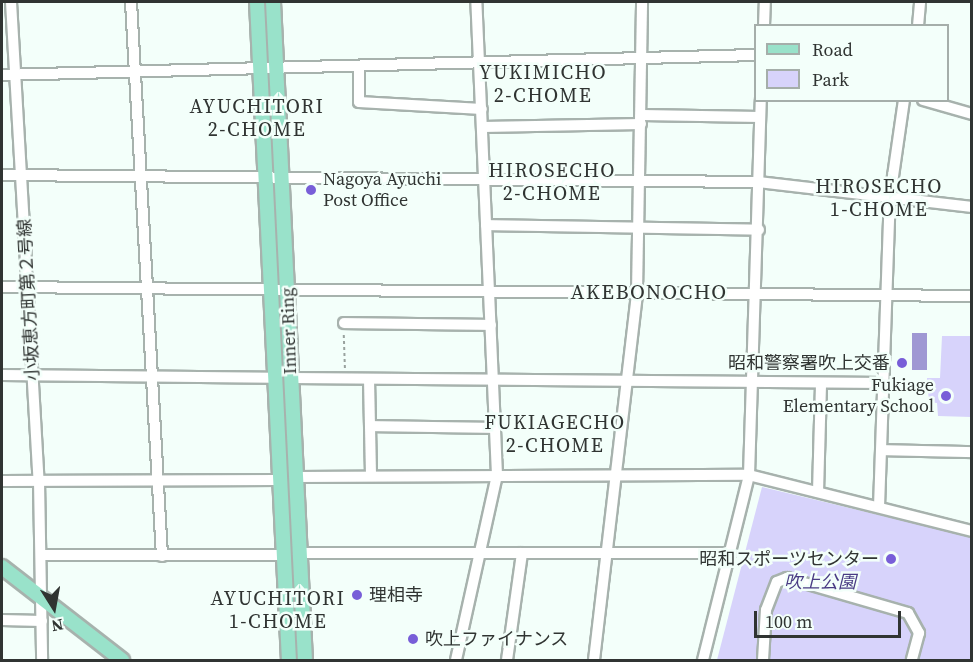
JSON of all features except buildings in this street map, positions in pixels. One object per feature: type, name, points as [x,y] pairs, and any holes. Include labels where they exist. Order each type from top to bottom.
[{"type":"main road","name":"Inner Ring","points":[[257,2],[273,378],[289,660]]},
{"type":"main road","name":"Inner Ring","points":[[273,2],[305,660]]},
{"type":"main road","points":[[2,567],[122,660]]},
{"type":"street","name":"小坂恵方町第２号線","points":[[11,2],[23,175],[27,287],[39,481],[43,599],[42,660]]},
{"type":"street","points":[[131,2],[134,72],[143,176],[162,556]]},
{"type":"street","points":[[456,660],[497,475],[486,180],[476,2]]},
{"type":"street","points":[[594,660],[638,292],[642,2]]},
{"type":"street","points":[[764,24],[765,2]]},
{"type":"street","points":[[918,24],[920,2]]},
{"type":"street","points":[[2,75],[754,55]]},
{"type":"street","points":[[359,66],[359,102],[482,109]]},
{"type":"street","points":[[703,660],[749,475],[759,230],[761,102]]},
{"type":"street","points":[[879,507],[890,197],[904,102]]},
{"type":"street","points":[[930,102],[972,114]]},
{"type":"street","points":[[483,127],[642,119],[760,117]]},
{"type":"street","points":[[2,175],[759,182],[972,207]]},
{"type":"street","points":[[486,225],[759,230]]},
{"type":"street","points":[[2,286],[972,296]]},
{"type":"street","points":[[344,323],[491,325]]},
{"type":"street","points":[[2,375],[273,378]]},
{"type":"street","points":[[291,378],[884,383]]},
{"type":"street","points":[[369,379],[371,476]]},
{"type":"street","points":[[818,492],[821,383]]},
{"type":"street","points":[[370,426],[495,428]]},
{"type":"street","points":[[882,450],[972,452]]},
{"type":"street","points":[[296,477],[749,475],[972,531]]},
{"type":"street","points":[[2,481],[278,480]]},
{"type":"street","points":[[507,660],[522,553]]},
{"type":"street","points":[[301,554],[730,553]]},
{"type":"street","points":[[40,555],[282,555]]},
{"type":"street","points":[[763,660],[766,610],[777,582],[787,578],[908,613],[919,633],[912,660]]},
{"type":"street","points":[[2,620],[42,621]]},
{"type":"path","points":[[344,323],[345,379]]},
{"type":"green space","points":[[942,336],[971,336],[971,417],[938,416],[937,403],[929,402],[927,378],[940,378]]},
{"type":"green space","name":"吹上公園","points":[[762,487],[971,537],[971,660],[717,660]]},
{"type":"shaded area","points":[[912,333],[927,333],[927,370],[912,370]]},
{"type":"place","name":"Nagoya Ayuchi Post Office","points":[[311,190]]},
{"type":"place","name":"昭和警察署吹上交番","points":[[902,363]]},
{"type":"place","name":"Fukiage Elementary School","points":[[946,396]]},
{"type":"place","name":"昭和スポーツセンター","points":[[891,559]]},
{"type":"place","name":"理相寺","points":[[357,595]]},
{"type":"place","name":"吹上ファイナンス","points":[[413,639]]},
{"type":"district","name":"YUKIMICHO 2-CHOME","points":[[543,84]]},
{"type":"district","name":"AYUCHITORI 2-CHOME","points":[[257,118]]},
{"type":"district","name":"HIROSECHO 2-CHOME","points":[[552,182]]},
{"type":"district","name":"HIROSECHO 1-CHOME","points":[[879,198]]},
{"type":"district","name":"AKEBONOCHO","points":[[649,292]]},
{"type":"district","name":"FUKIAGECHO 2-CHOME","points":[[555,434]]},
{"type":"district","name":"AYUCHITORI 1-CHOME","points":[[278,610]]}]
